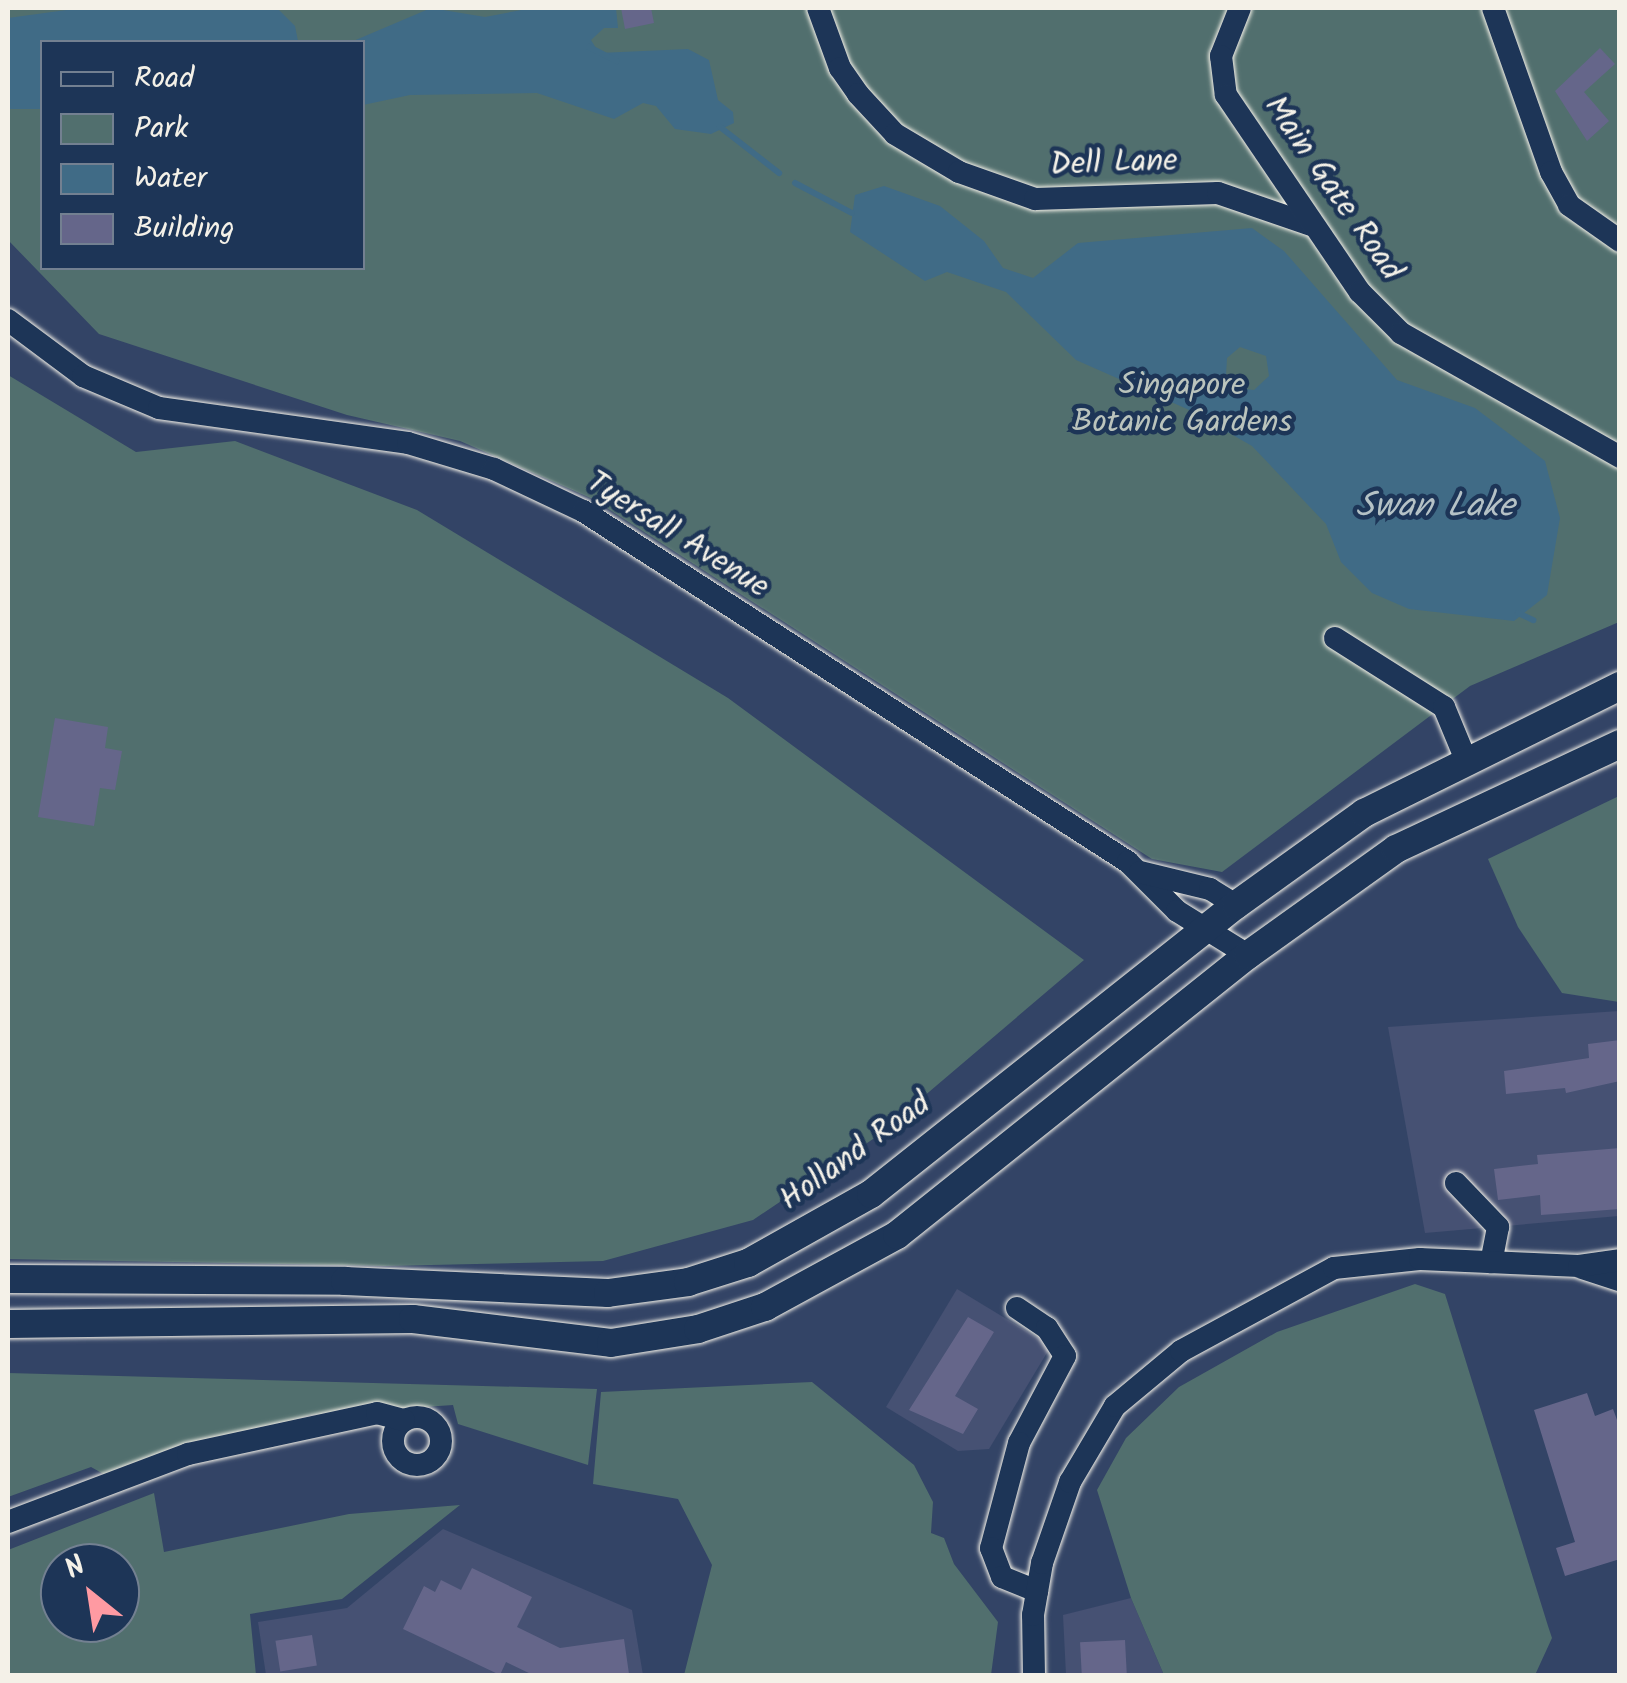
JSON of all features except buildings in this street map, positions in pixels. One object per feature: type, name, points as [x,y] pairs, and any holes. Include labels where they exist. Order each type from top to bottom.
[{"type":"main road","name":"Holland Road","points":[[8,1279],[345,1281],[608,1293],[688,1282],[764,1256],[871,1194],[1236,905],[1364,813],[1620,686]]},
{"type":"main road","points":[[8,1324],[413,1319],[611,1343],[698,1329],[815,1284],[897,1235],[1248,955],[1396,849],[1620,744]]},
{"type":"main road","points":[[82,1280],[93,1323]]},
{"type":"street","name":"Dell Lane","points":[[818,8],[858,94],[906,142],[959,172],[1035,198],[1218,193],[1314,226]]},
{"type":"street","name":"Main Gate Road","points":[[1240,8],[1219,74],[1260,149],[1360,292],[1401,333],[1620,457]]},
{"type":"street","points":[[1494,8],[1551,172],[1569,205],[1620,241]]},
{"type":"street","name":"Tyersall Avenue","points":[[8,320],[83,376],[159,408],[408,443],[494,469],[583,511],[1140,872],[1178,911],[1248,955]]},
{"type":"street","points":[[1335,638],[1444,707],[1466,760]]},
{"type":"street","points":[[1140,872],[1210,890],[1236,905]]},
{"type":"street","points":[[1456,1182],[1498,1227],[1491,1262]]},
{"type":"street","points":[[1034,1676],[1037,1591],[1070,1482],[1115,1406],[1181,1351],[1334,1268],[1420,1258],[1579,1266],[1620,1260]]},
{"type":"street","points":[[1579,1266],[1620,1280]]},
{"type":"street","points":[[1017,1308],[1047,1328],[1065,1356],[1019,1443],[991,1548],[1002,1577],[1037,1591]]},
{"type":"street","points":[[8,1522],[188,1454],[377,1414],[404,1420]]},
{"type":"shaded area","points":[[1619,1011],[1619,1216],[1425,1233],[1388,1027]]},
{"type":"shaded area","points":[[957,1289],[1051,1346],[989,1449],[958,1451],[886,1407]]},
{"type":"shaded area","points":[[443,1529],[632,1610],[643,1675],[266,1675],[258,1622],[347,1608]]},
{"type":"shaded area","points":[[1131,1598],[1164,1675],[1066,1675],[1063,1615]]},
{"type":"green space","name":"Singapore Botanic Gardens","points":[[8,8],[1619,8],[1619,622],[1470,686],[1222,872],[1152,859],[593,499],[460,441],[347,415],[99,334],[8,240]]},
{"type":"green space","points":[[8,375],[136,452],[235,441],[417,510],[728,698],[1084,960],[876,1137],[753,1220],[603,1261],[385,1266],[8,1259]]},
{"type":"green space","points":[[1619,796],[1619,1002],[1562,993],[1518,927],[1488,859]]},
{"type":"green space","points":[[1415,1284],[1445,1294],[1552,1638],[1535,1675],[1164,1675],[1131,1598],[1097,1490],[1126,1438],[1179,1387],[1277,1332]]},
{"type":"green space","points":[[8,1373],[597,1389],[588,1465],[458,1424],[453,1405],[310,1415],[109,1477],[91,1467],[8,1497]]},
{"type":"green space","points":[[812,1382],[914,1465],[933,1502],[931,1533],[944,1538],[954,1564],[998,1622],[991,1675],[684,1675],[712,1565],[678,1499],[593,1484],[601,1392]]},
{"type":"green space","points":[[154,1493],[164,1552],[349,1514],[460,1505],[342,1599],[250,1614],[256,1675],[8,1675],[8,1550]]},
{"type":"water","points":[[81,8],[277,8],[295,26],[298,40],[40,40],[40,109],[8,109],[8,18]]},
{"type":"water","points":[[431,8],[485,17],[532,8],[616,8],[618,28],[604,28],[591,40],[599,53],[688,49],[709,60],[718,100],[733,112],[734,123],[711,134],[675,129],[656,106],[643,103],[614,119],[537,93],[410,95],[365,105],[365,40],[356,40]]},
{"type":"water","name":"Swan Lake","points":[[884,186],[940,206],[984,241],[1003,268],[1033,278],[1078,243],[1252,228],[1284,251],[1397,380],[1475,408],[1545,461],[1560,518],[1547,595],[1514,621],[1409,609],[1372,593],[1341,562],[1326,524],[1252,446],[1187,409],[1076,360],[1006,292],[947,272],[925,281],[850,232],[855,195]],"holes":[[[1240,347],[1266,356],[1269,376],[1254,390],[1236,388],[1226,376],[1227,358]]]},
{"type":"waterway","points":[[589,47],[617,61]]},
{"type":"waterway","points":[[720,127],[779,173]]},
{"type":"waterway","points":[[795,183],[852,213]]},
{"type":"waterway","points":[[1518,613],[1533,620]]}]
